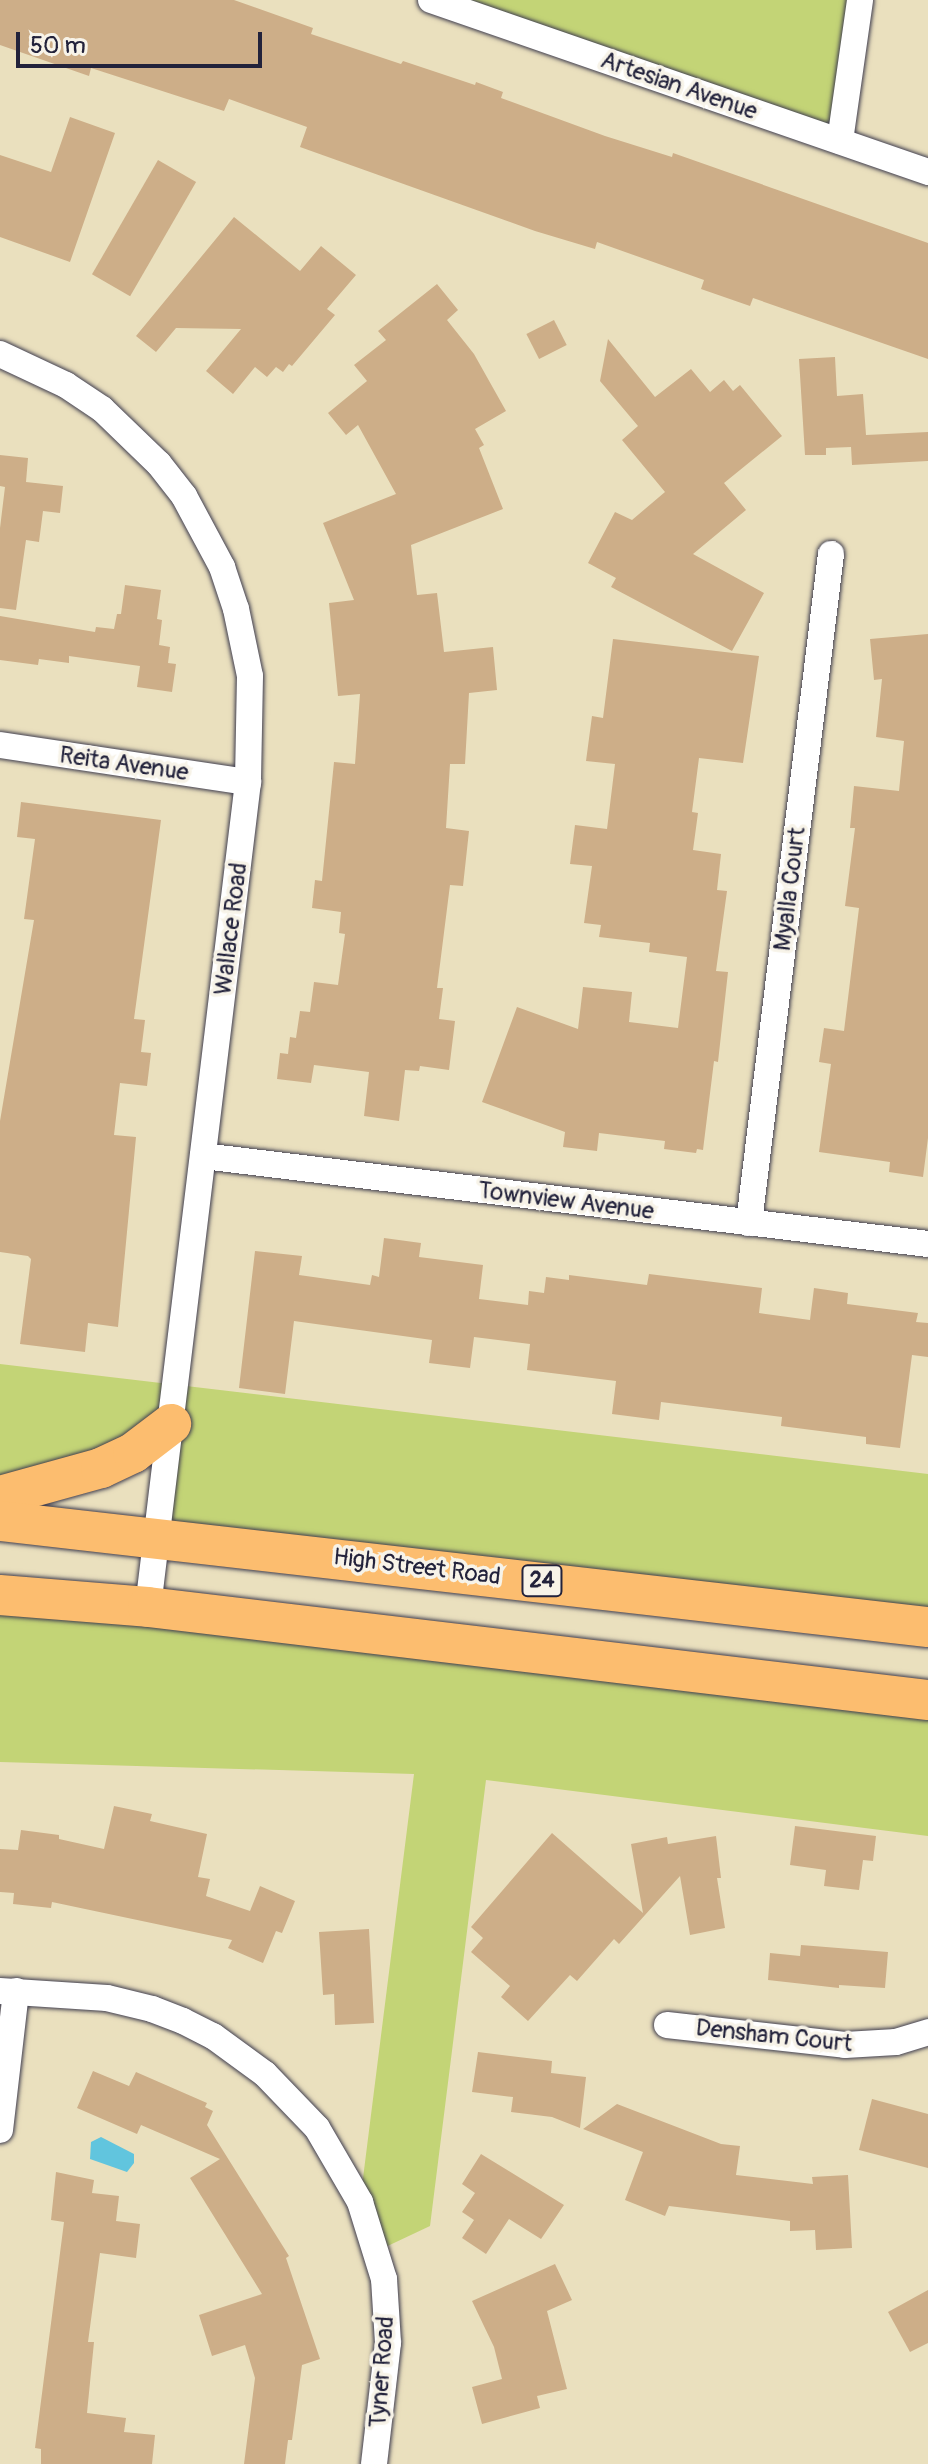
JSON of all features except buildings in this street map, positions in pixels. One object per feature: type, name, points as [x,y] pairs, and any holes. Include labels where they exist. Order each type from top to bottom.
[{"type":"main road","points":[[0,1496],[101,1468],[133,1453],[171,1424]]},
{"type":"main road","name":"High Street Road","points":[[0,1521],[157,1536],[928,1627]]},
{"type":"main road","points":[[0,1595],[148,1607],[928,1700]]},
{"type":"street","name":"Artesian Avenue","points":[[431,0],[928,172]]},
{"type":"street","points":[[840,141],[860,0]]},
{"type":"street","name":"Wallace Road","points":[[0,354],[66,385],[102,409],[132,435],[184,496],[222,567],[245,643],[252,709],[248,782],[148,1607]]},
{"type":"street","name":"Myalla Court","points":[[749,1223],[831,554]]},
{"type":"street","name":"Reita Avenue","points":[[0,745],[248,782]]},
{"type":"street","name":"Townview Avenue","points":[[203,1156],[928,1244]]},
{"type":"street","points":[[0,2130],[8,1991]]},
{"type":"street","name":"Tyner Road","points":[[8,1991],[107,1998],[152,2009],[183,2021],[213,2036],[265,2074],[317,2128],[360,2202],[384,2279],[388,2343],[374,2464]]},
{"type":"street","name":"Densham Court","points":[[667,2025],[822,2044],[872,2045],[928,2032]]},
{"type":"green space","points":[[431,0],[860,0],[840,141]]},
{"type":"green space","points":[[0,1364],[928,1474],[928,1627],[157,1536],[170,1425],[0,1496]]},
{"type":"green space","points":[[0,1595],[928,1700],[928,1836],[486,1780],[430,2226],[377,2251],[360,2202],[414,1774],[0,1762]]},
{"type":"water","points":[[101,2137],[134,2154],[134,2163],[127,2172],[90,2159],[91,2142]]}]
